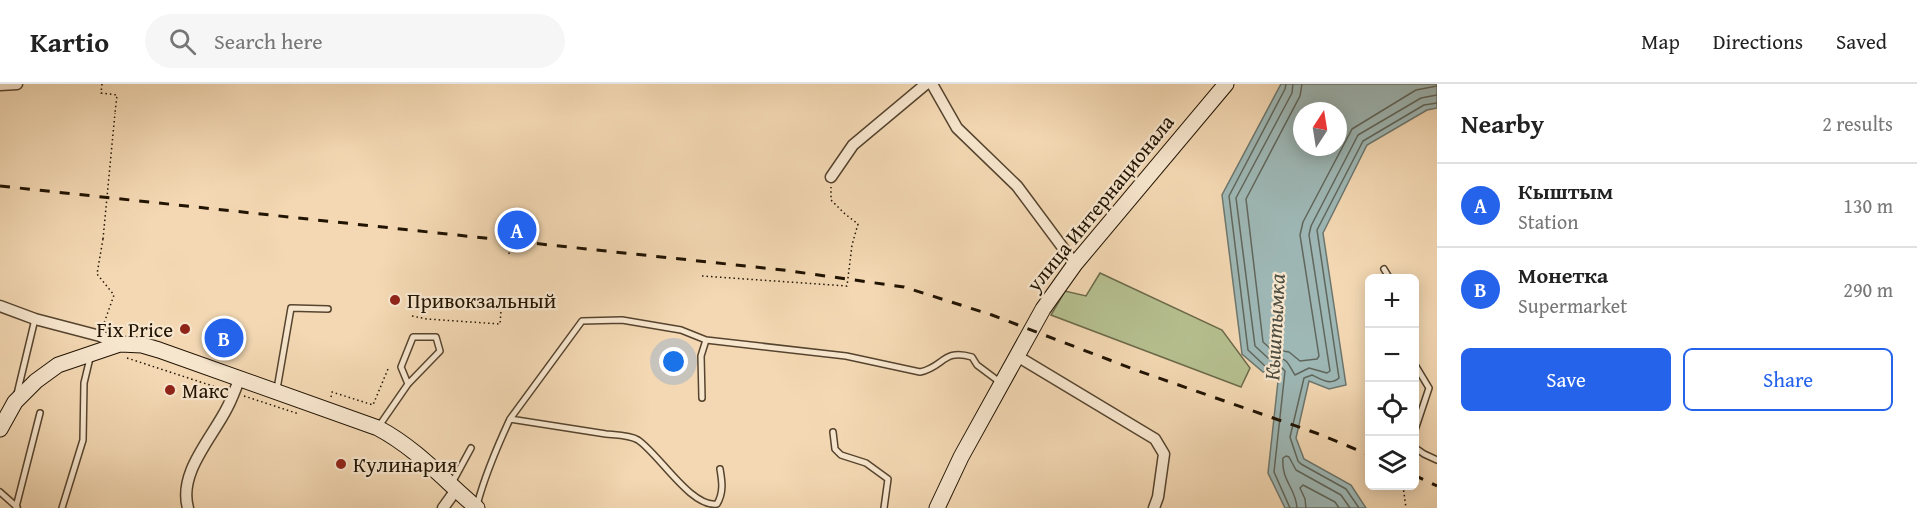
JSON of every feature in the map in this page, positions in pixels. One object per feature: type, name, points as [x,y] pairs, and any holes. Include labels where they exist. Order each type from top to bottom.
[{"type":"main road","name":"улица Интернационала","points":[[937,508],[1000,383],[1043,309],[1075,264],[1226,84]]},
{"type":"main road","points":[[0,429],[15,402],[36,381],[58,365],[91,353],[142,345],[378,428],[422,457],[476,508]]},
{"type":"street","points":[[0,85],[17,84]]},
{"type":"street","points":[[831,177],[853,145],[926,84]]},
{"type":"street","points":[[932,84],[957,128],[1017,186],[1075,264]]},
{"type":"street","points":[[0,306],[35,319],[100,336],[121,350]]},
{"type":"street","points":[[1017,356],[1155,439],[1164,454],[1158,497],[1154,508]]},
{"type":"street","points":[[188,508],[186,486],[196,462],[228,407],[240,378]]},
{"type":"street","points":[[444,508],[454,487]]},
{"type":"lane","points":[[1384,269],[1387,274]]},
{"type":"lane","points":[[276,391],[291,308],[328,309]]},
{"type":"lane","points":[[15,402],[35,319]]},
{"type":"lane","points":[[476,508],[491,461],[510,419],[582,321],[622,320],[681,330],[706,340],[846,356],[920,372],[930,370],[948,355],[962,354],[972,357],[977,365],[1000,383]]},
{"type":"lane","points":[[378,428],[408,384],[440,351],[436,337],[413,337],[401,367],[408,384]]},
{"type":"lane","points":[[702,398],[701,356],[706,340]]},
{"type":"lane","points":[[62,508],[83,440],[84,383],[91,353]]},
{"type":"lane","points":[[1419,371],[1429,388],[1419,419]]},
{"type":"lane","points":[[0,492],[18,507],[40,413]]},
{"type":"lane","points":[[510,419],[636,439],[662,462],[682,489],[704,504],[711,506],[717,504],[721,498],[723,483],[720,469]]},
{"type":"lane","points":[[833,432],[835,449],[842,456],[866,463],[888,479],[884,508]]},
{"type":"lane","points":[[454,487],[471,448]]},
{"type":"lane","points":[[1419,450],[1437,460]]},
{"type":"path","points":[[100,336],[114,295],[97,274],[117,95],[101,93],[102,84]]},
{"type":"path","points":[[702,276],[846,286],[852,245],[858,224],[831,200],[831,177]]},
{"type":"path","points":[[509,254],[510,245]]},
{"type":"path","points":[[412,316],[500,324],[501,311]]},
{"type":"path","points":[[121,350],[234,393],[302,415]]},
{"type":"path","points":[[328,409],[332,392],[373,405],[388,369]]},
{"type":"path","points":[[1404,490],[1406,508]]},
{"type":"green space","points":[[1100,273],[1222,330],[1250,368],[1241,387],[1051,315],[1065,291],[1086,296]]},
{"type":"water","name":"Кыштымка","points":[[1281,84],[1437,84],[1437,108],[1427,110],[1367,145],[1323,233],[1346,385],[1329,389],[1309,381],[1296,438],[1304,459],[1351,485],[1366,508],[1285,508],[1268,473],[1279,372],[1263,372],[1242,354],[1222,195]]},
{"type":"railway","points":[[0,186],[783,270],[904,287],[992,315],[1365,453]]},
{"type":"railway","points":[[1419,477],[1437,486]]},
{"type":"place","name":"Кыштым","points":[[517,230]]},
{"type":"place","name":"Привокзальный","points":[[395,300]]},
{"type":"place","name":"Fix Price","points":[[185,329]]},
{"type":"place","name":"Монетка","points":[[224,338]]},
{"type":"place","name":"Макс","points":[[170,390]]},
{"type":"place","name":"Кулинария","points":[[341,464]]}]
